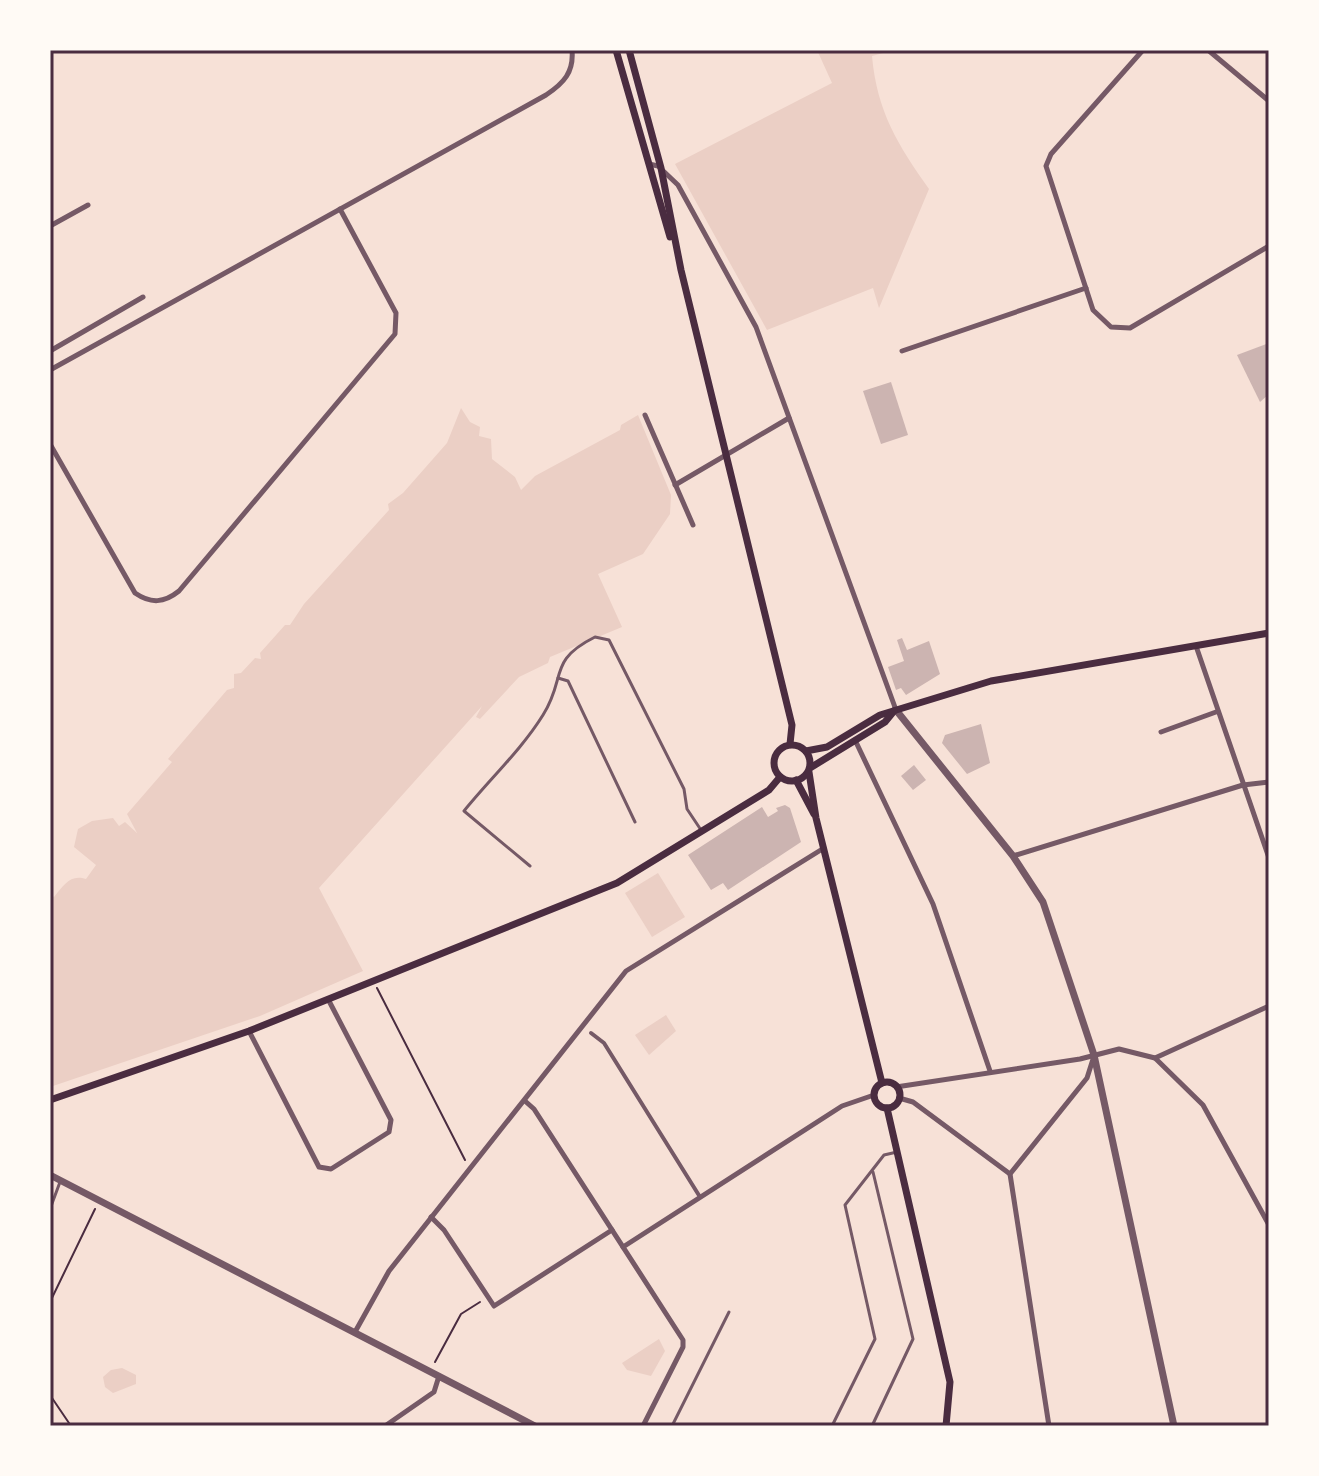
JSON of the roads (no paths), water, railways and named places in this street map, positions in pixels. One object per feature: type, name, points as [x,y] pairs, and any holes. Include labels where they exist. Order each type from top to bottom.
[{"type":"main road","points":[[616,50],[681,270],[728,455],[792,725],[790,744]]},
{"type":"main road","points":[[629,50],[661,168],[681,270]]},
{"type":"main road","points":[[780,777],[773,761],[782,747],[790,744],[806,751],[827,747],[880,715],[991,681],[1269,633]]},
{"type":"main road","points":[[780,777],[796,780],[885,722],[896,710]]},
{"type":"main road","points":[[806,751],[816,818],[882,1083],[874,1095],[879,1105],[887,1108]]},
{"type":"main road","points":[[50,1100],[249,1031],[617,883],[769,790],[780,777]]},
{"type":"main road","points":[[796,780],[816,818]]},
{"type":"main road","points":[[882,1083],[896,1087],[899,1098],[887,1108]]},
{"type":"main road","points":[[887,1108],[950,1382],[946,1426]]},
{"type":"street","points":[[50,370],[558,87],[573,63],[572,50]]},
{"type":"street","points":[[1143,50],[1051,154],[1046,166],[1093,310],[1102,322],[1111,327],[1130,328],[1269,246]]},
{"type":"street","points":[[1208,50],[1269,101]]},
{"type":"street","points":[[648,164],[661,168],[678,185],[756,327],[896,710],[1013,856],[1043,902],[1094,1055],[1174,1426]]},
{"type":"street","points":[[50,226],[88,205]]},
{"type":"street","points":[[50,444],[135,593],[153,601],[171,598],[395,334],[396,313],[340,209]]},
{"type":"street","points":[[902,351],[1086,288]]},
{"type":"street","points":[[50,351],[143,297]]},
{"type":"street","points":[[645,415],[693,525]]},
{"type":"street","points":[[675,485],[789,418]]},
{"type":"street","points":[[1196,646],[1216,712],[1269,858]]},
{"type":"street","points":[[1161,732],[1216,712]]},
{"type":"street","points":[[855,740],[933,904],[990,1071]]},
{"type":"street","points":[[1013,856],[1243,785],[1269,782]]},
{"type":"street","points":[[355,1333],[389,1271],[626,971],[824,848]]},
{"type":"street","points":[[249,1031],[319,1167],[331,1169],[389,1132],[391,1120],[328,999]]},
{"type":"street","points":[[1155,1058],[1269,1006]]},
{"type":"street","points":[[591,1033],[604,1043],[701,1197]]},
{"type":"street","points":[[896,1087],[1119,1049],[1155,1058],[1203,1105],[1269,1225]]},
{"type":"street","points":[[1010,1174],[1087,1078],[1094,1055]]},
{"type":"street","points":[[623,1247],[842,1106],[874,1095]]},
{"type":"street","points":[[899,1098],[913,1102],[1010,1174],[1049,1426]]},
{"type":"street","points":[[525,1101],[534,1109],[683,1340],[683,1347],[643,1426]]},
{"type":"street","points":[[50,1175],[535,1426]]},
{"type":"street","points":[[431,1217],[444,1230],[494,1306],[612,1230]]},
{"type":"street","points":[[385,1426],[434,1392],[439,1376]]},
{"type":"lane","points":[[530,866],[464,811],[544,714],[563,660],[571,649],[595,637],[609,640],[684,789],[687,809],[701,830]]},
{"type":"lane","points":[[558,678],[568,681],[635,822]]},
{"type":"lane","points":[[832,1426],[875,1339],[845,1205],[884,1155],[897,1152]]},
{"type":"lane","points":[[872,1426],[913,1339],[873,1172]]},
{"type":"lane","points":[[50,1209],[61,1180]]},
{"type":"lane","points":[[672,1426],[729,1312]]}]
